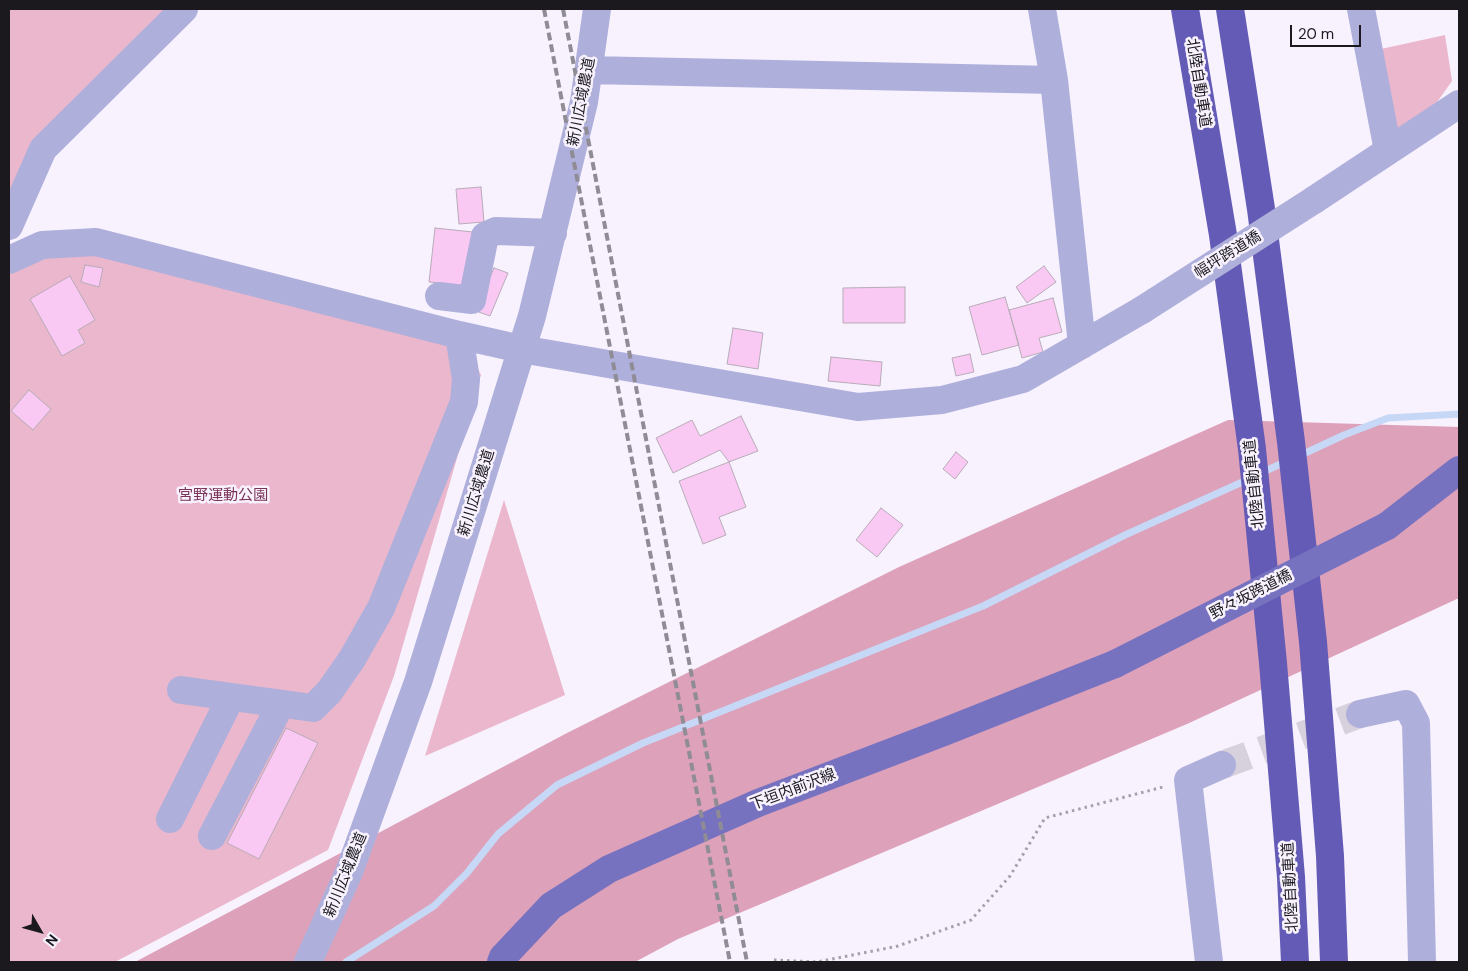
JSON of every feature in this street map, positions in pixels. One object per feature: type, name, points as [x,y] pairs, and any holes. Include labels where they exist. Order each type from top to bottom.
[{"type":"highway","name":"北陸自動車道","points":[[1185,9],[1223,235],[1252,449],[1273,662],[1291,877],[1295,962]]},
{"type":"highway","points":[[1230,9],[1261,209],[1292,442],[1314,642],[1330,856],[1334,962]]},
{"type":"main road","name":"野々坂跨道橋","points":[[1115,664],[1387,526],[1459,470]]},
{"type":"main road","name":"下垣内前沢線","points":[[500,962],[551,906],[609,869],[758,803],[1115,664]]},
{"type":"street","points":[[9,226],[43,149],[184,9]]},
{"type":"street","name":"新川広域農道","points":[[308,962],[349,872],[418,682],[521,349],[553,233],[584,102],[597,9]]},
{"type":"street","points":[[1042,9],[1054,80],[1082,345]]},
{"type":"street","points":[[1360,9],[1388,151]]},
{"type":"street","points":[[589,70],[1054,80]]},
{"type":"street","name":"幅坪跨道橋","points":[[9,260],[42,245],[96,242],[459,335],[521,349],[858,407],[942,400],[1023,379],[1142,310],[1459,104]]},
{"type":"street","points":[[439,296],[472,300],[485,236],[496,231],[553,233]]},
{"type":"street","points":[[181,690],[313,708],[329,692],[352,659],[381,608],[464,402],[466,379],[459,335]]},
{"type":"street","points":[[170,819],[231,697]]},
{"type":"street","points":[[212,836],[281,704]]},
{"type":"street","points":[[1360,714],[1406,704],[1416,723],[1422,962]]},
{"type":"street","points":[[1209,962],[1188,780],[1222,765]]},
{"type":"path","points":[[774,960],[817,962],[898,946],[971,920],[1010,876],[1045,818],[1188,780]]},
{"type":"green space","points":[[9,9],[173,9],[78,114],[9,226]]},
{"type":"green space","points":[[1445,35],[1452,81],[1435,105],[1395,131],[1381,49]]},
{"type":"green space","name":"宮野運動公園","points":[[96,242],[459,335],[481,375],[394,676],[328,850],[115,962],[9,962],[9,260]]},
{"type":"green space","points":[[504,500],[565,695],[425,756]]},
{"type":"shaded area","points":[[1228,420],[1459,427],[1459,598],[1187,724],[678,939],[635,962],[135,962],[567,733],[899,567]]},
{"type":"building","points":[[481,187],[484,222],[459,224],[456,189]]},
{"type":"building","points":[[435,228],[473,232],[466,286],[429,282]]},
{"type":"building","points":[[85,265],[103,268],[99,287],[81,282]]},
{"type":"building","points":[[1044,266],[1056,282],[1027,303],[1016,287]]},
{"type":"building","points":[[494,268],[508,273],[490,316],[476,311]]},
{"type":"building","points":[[70,276],[95,320],[78,330],[85,343],[62,356],[30,299]]},
{"type":"building","points":[[905,287],[905,323],[843,323],[843,288]]},
{"type":"building","points":[[1005,297],[1019,345],[982,355],[969,307]]},
{"type":"building","points":[[1053,298],[1062,332],[1039,338],[1043,352],[1022,358],[1009,310]]},
{"type":"building","points":[[733,328],[763,333],[758,369],[727,364]]},
{"type":"building","points":[[970,354],[974,372],[956,376],[952,358]]},
{"type":"building","points":[[831,357],[882,362],[880,386],[828,381]]},
{"type":"building","points":[[29,390],[51,409],[33,430],[11,411]]},
{"type":"building","points":[[741,416],[758,451],[729,462],[720,450],[673,473],[656,438],[692,420],[700,436]]},
{"type":"building","points":[[956,452],[968,462],[955,479],[943,469]]},
{"type":"building","points":[[729,462],[746,507],[719,517],[726,535],[703,544],[679,481]]},
{"type":"building","points":[[881,508],[903,525],[877,557],[856,540]]},
{"type":"building","points":[[286,728],[318,743],[259,859],[227,843]]},
{"type":"waterway","points":[[1299,456],[1344,435],[1388,418],[1459,414]]},
{"type":"waterway","points":[[1261,473],[1287,461]]},
{"type":"waterway","points":[[346,962],[434,906],[467,873],[498,834],[557,785],[643,743],[983,606],[1125,535],[1249,479]]},
{"type":"tunnel","points":[[1222,765],[1360,714]]},
{"type":"railway","points":[[544,9],[730,962]]},
{"type":"railway","points":[[563,9],[747,962]]}]
